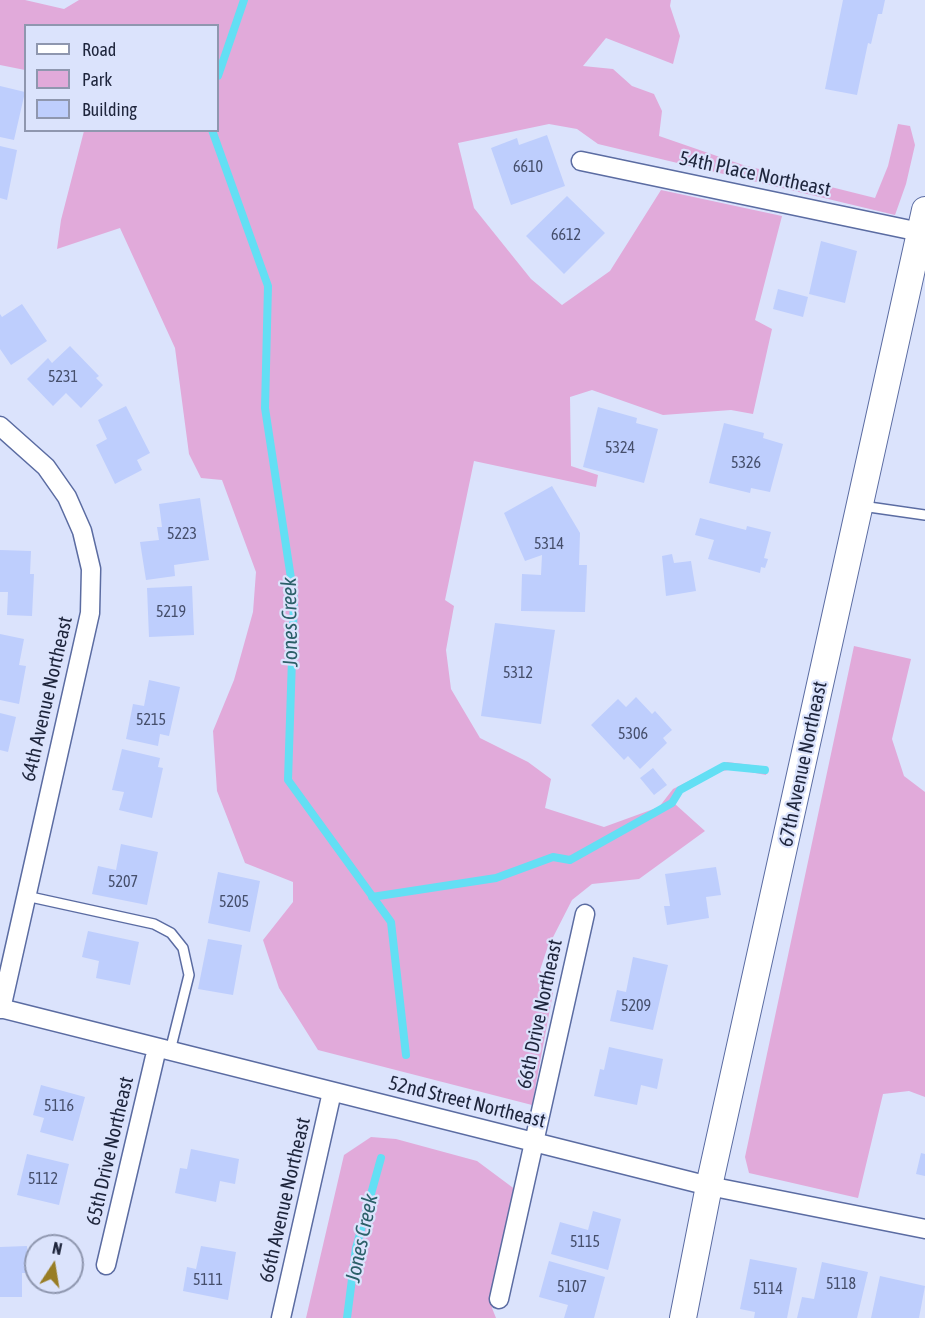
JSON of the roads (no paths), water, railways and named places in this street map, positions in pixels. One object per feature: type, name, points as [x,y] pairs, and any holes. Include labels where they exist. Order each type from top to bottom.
[{"type":"street","name":"54th Place Northeast","points":[[581,161],[923,221]]},
{"type":"street","name":"67th Avenue Northeast","points":[[682,1318],[709,1186],[923,221]]},
{"type":"street","name":"64th Avenue Northeast","points":[[0,426],[46,467],[67,497],[82,531],[91,569],[90,613],[1,1008]]},
{"type":"street","name":"66th Drive Northeast","points":[[500,1299],[585,914]]},
{"type":"street","name":"52nd Street Northeast","points":[[1,1008],[709,1186],[925,1229]]},
{"type":"street","name":"65th Drive Northeast","points":[[106,1265],[163,1049]]},
{"type":"street","name":"66th Avenue Northeast","points":[[281,1318],[332,1092]]},
{"type":"lane","points":[[859,506],[925,515]]},
{"type":"lane","points":[[26,896],[154,924],[171,933],[183,948],[189,975],[163,1049]]},
{"type":"waterway","name":"Jones Creek","points":[[219,73],[244,0]]},
{"type":"waterway","name":"Jones Creek","points":[[213,132],[268,286],[265,408],[294,598],[288,780],[391,922],[406,1055]]},
{"type":"waterway","points":[[372,897],[496,878],[553,857],[570,860],[672,803],[680,790],[724,766],[765,770]]},
{"type":"waterway","name":"Jones Creek","points":[[347,1318],[356,1248],[381,1158]]}]
